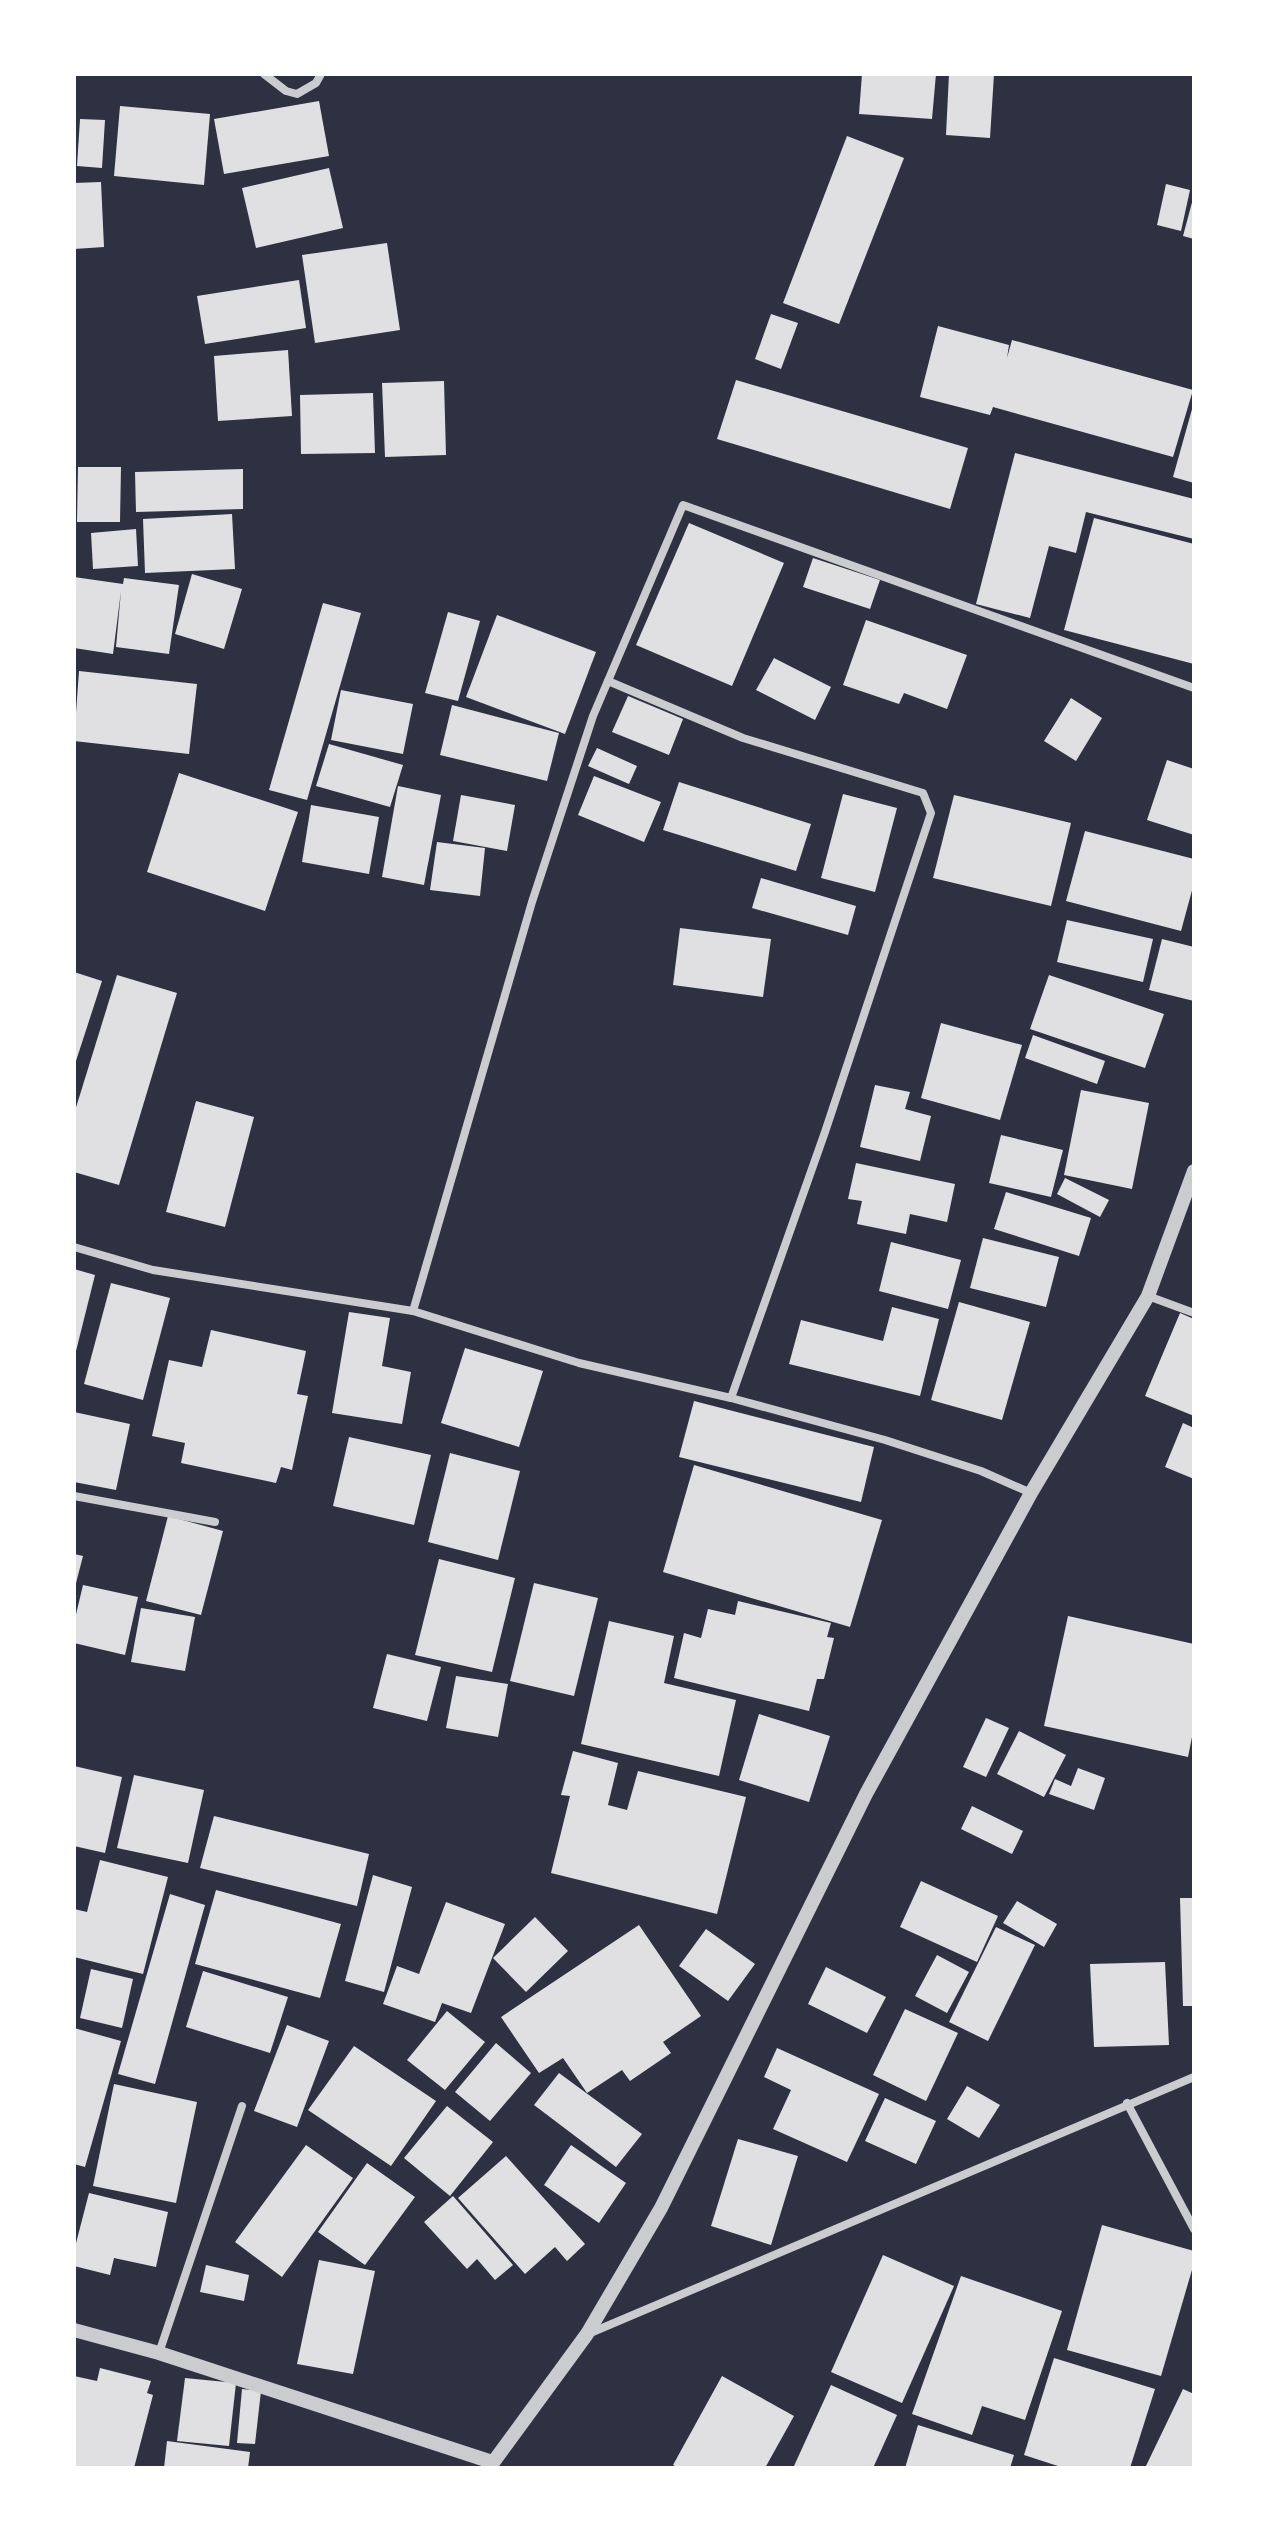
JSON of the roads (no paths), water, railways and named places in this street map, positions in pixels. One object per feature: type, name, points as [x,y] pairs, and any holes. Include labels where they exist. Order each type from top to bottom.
[{"type":"street","points":[[264,74],[286,91],[297,94],[316,83],[321,74]]},
{"type":"street","points":[[413,1311],[532,902],[593,716],[683,505],[1194,688]]},
{"type":"street","points":[[608,681],[743,738],[923,793],[931,813],[825,1132],[731,1398]]},
{"type":"street","points":[[74,2330],[159,2353],[491,2465],[587,2334],[661,2208],[866,1794],[1031,1493],[1148,1296],[1194,1171]]},
{"type":"street","points":[[74,1247],[153,1270],[413,1311],[579,1363],[731,1398],[885,1440],[981,1471],[1031,1493]]},
{"type":"street","points":[[1148,1296],[1194,1313]]},
{"type":"street","points":[[74,1496],[215,1522]]},
{"type":"street","points":[[587,2334],[1194,2077]]},
{"type":"street","points":[[1127,2103],[1194,2229]]},
{"type":"street","points":[[159,2353],[242,2106]]}]
